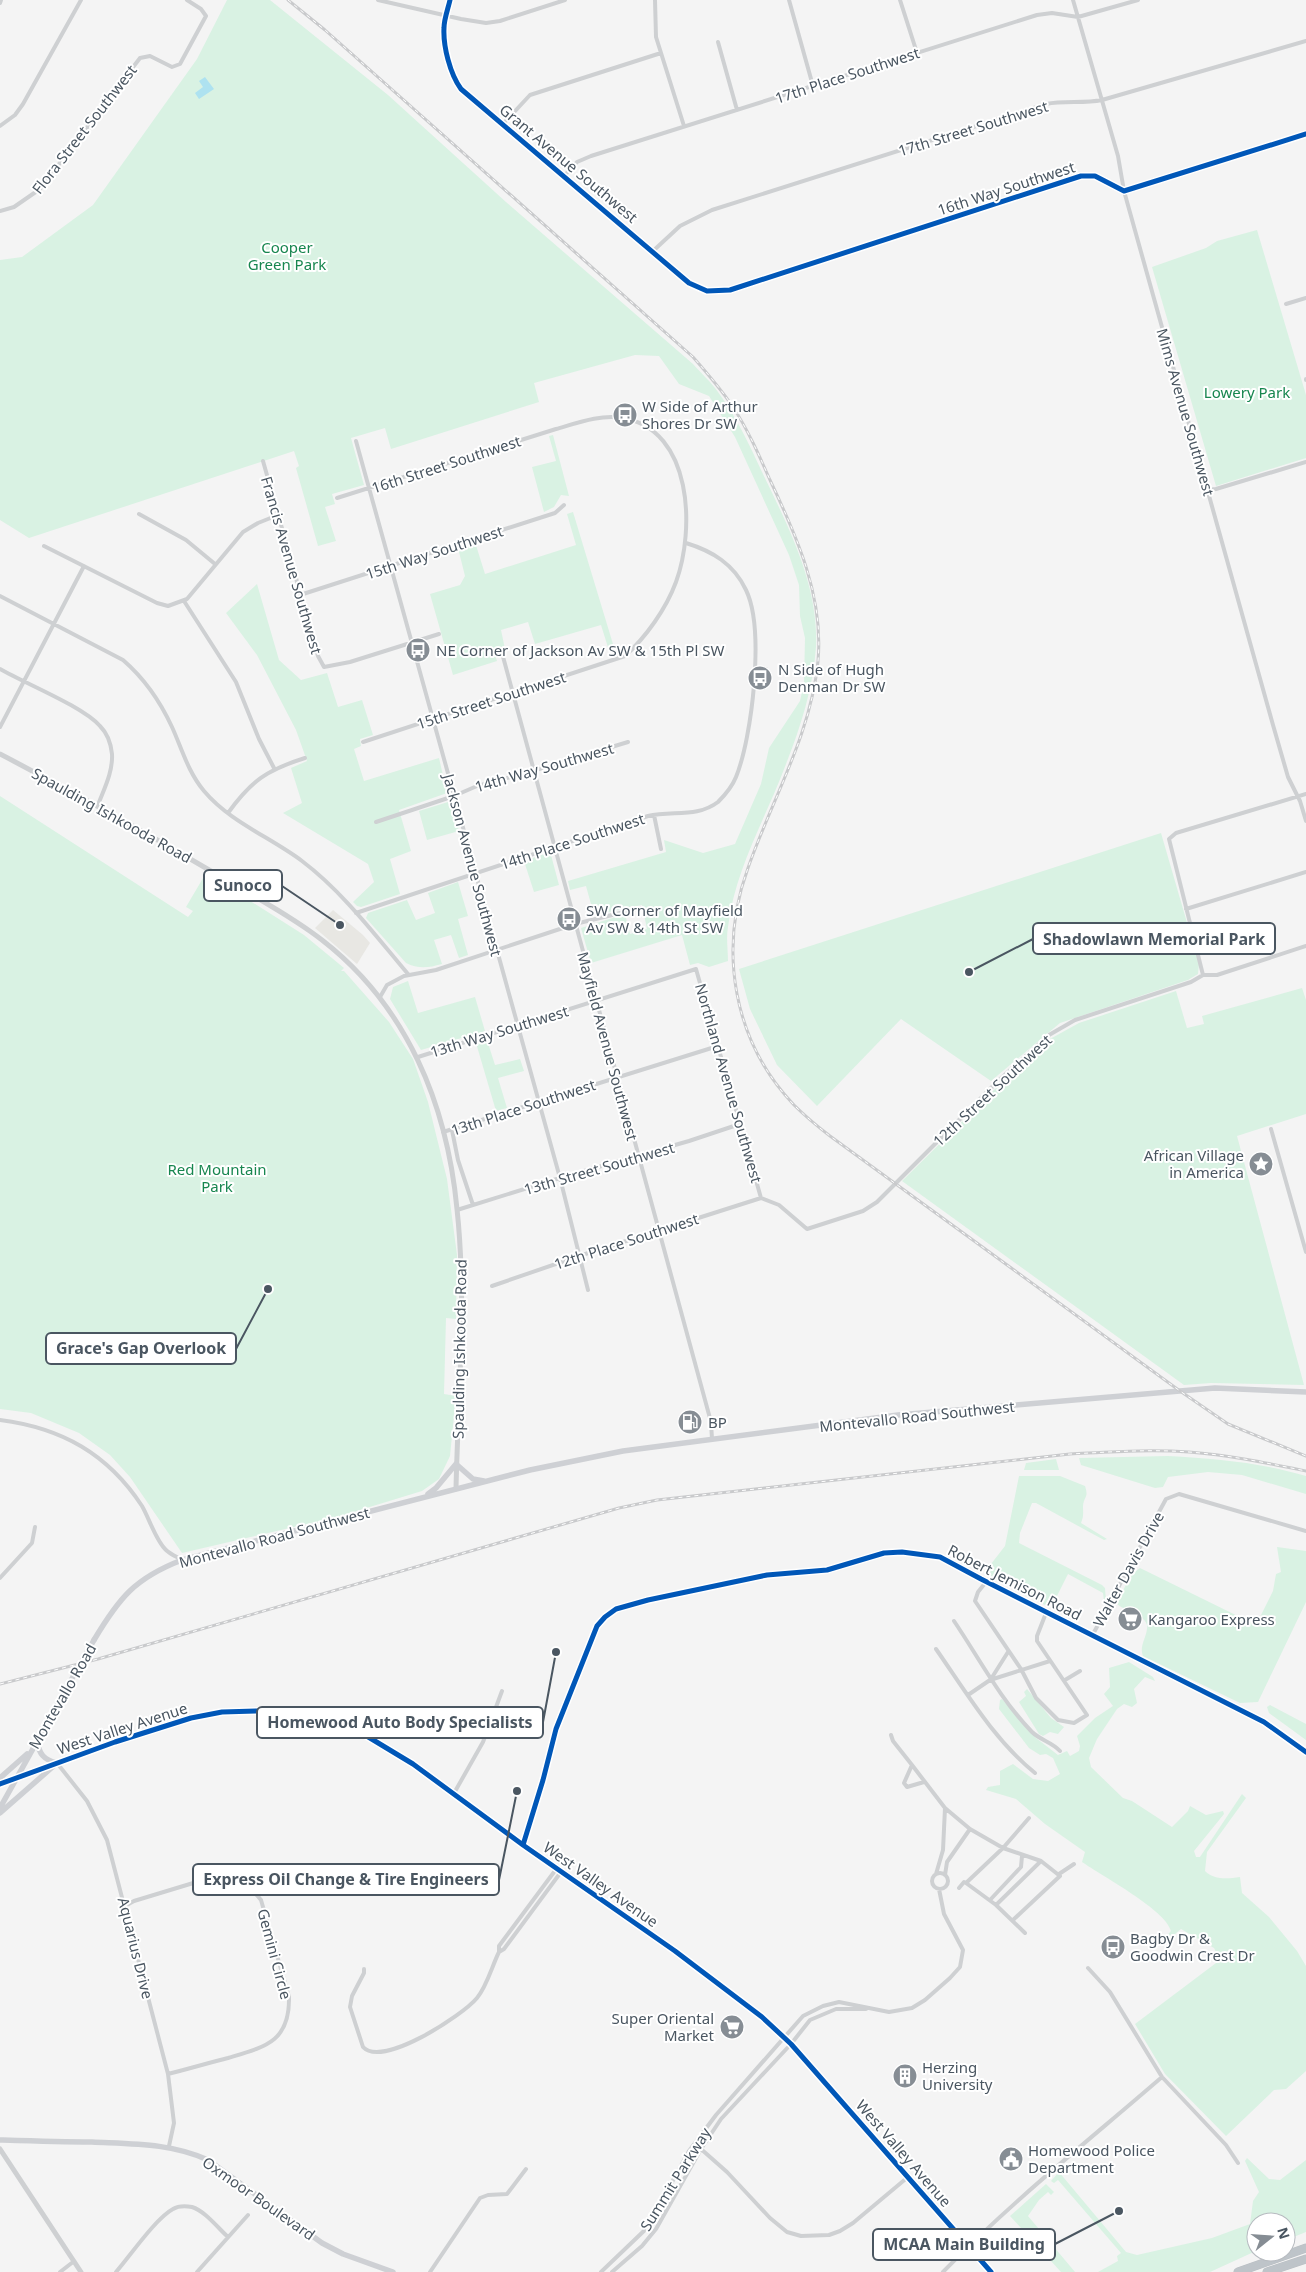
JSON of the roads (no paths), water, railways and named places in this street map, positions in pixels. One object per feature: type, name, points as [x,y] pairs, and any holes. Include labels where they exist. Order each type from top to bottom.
[{"type":"highway","points":[[1238,2272],[1306,2248]]},
{"type":"highway","points":[[1267,2272],[1306,2259]]},
{"type":"main road","name":"Montevallo Road Southwest","points":[[486,1482],[530,1470],[623,1452],[898,1415],[1215,1388],[1306,1392]]},
{"type":"main road","points":[[424,1497],[436,1488],[456,1464],[473,1478],[486,1482]]},
{"type":"main road","points":[[456,1489],[486,1482]]},
{"type":"main road","name":"Montevallo Road Southwest","points":[[109,1614],[133,1587],[158,1569],[182,1560],[456,1489]]},
{"type":"main road","name":"Montevallo Road","points":[[0,1808],[109,1614]]},
{"type":"main road","points":[[37,1740],[39,1753],[48,1760],[57,1763]]},
{"type":"main road","points":[[0,1778],[32,1749]]},
{"type":"main road","points":[[0,1813],[57,1763]]},
{"type":"main road","name":"Oxmoor Boulevard","points":[[0,2140],[170,2146],[192,2152],[208,2160],[322,2243],[343,2254],[393,2272]]},
{"type":"street","points":[[0,126],[14,115],[22,104],[81,0]]},
{"type":"street","name":"Flora Street Southwest","points":[[0,211],[14,207],[40,189],[140,58],[150,56],[172,67],[180,64],[204,22],[204,12],[187,0]]},
{"type":"street","points":[[378,0],[478,22],[493,22],[565,0]]},
{"type":"street","name":"Grant Avenue Southwest","points":[[450,0],[444,27],[445,42],[456,82],[461,89],[689,282],[702,290],[718,291],[740,286]]},
{"type":"street","points":[[655,0],[655,30],[660,53],[684,126]]},
{"type":"street","points":[[789,0],[814,86]]},
{"type":"street","points":[[900,0],[917,53]]},
{"type":"street","name":"Mims Avenue Southwest","points":[[1073,0],[1118,156],[1124,191],[1288,777],[1306,821]]},
{"type":"street","name":"17th Place Southwest","points":[[564,176],[572,166],[583,159],[1046,13],[1078,17],[1138,0]]},
{"type":"street","name":"17th Street Southwest","points":[[653,251],[680,226],[712,210],[1046,104],[1102,100],[1306,41]]},
{"type":"street","points":[[718,42],[737,110]]},
{"type":"street","points":[[503,124],[530,95],[660,53]]},
{"type":"street","points":[[1124,191],[1306,134]]},
{"type":"street","name":"16th Way Southwest","points":[[740,286],[1081,176],[1094,176],[1124,191]]},
{"type":"street","points":[[1286,304],[1306,298]]},
{"type":"street","name":"16th Street Southwest","points":[[337,498],[592,419],[618,418],[637,423],[659,437],[670,451],[680,479],[687,510],[686,543],[678,576],[665,606],[636,645],[620,659]]},
{"type":"street","name":"Jackson Avenue Southwest","points":[[356,441],[476,873],[516,1025],[560,1178],[588,1290]]},
{"type":"street","name":"Francis Avenue Southwest","points":[[263,461],[300,595],[318,656],[324,668],[412,643]]},
{"type":"street","points":[[1207,490],[1306,462]]},
{"type":"street","name":"15th Way Southwest","points":[[300,595],[555,513],[564,505]]},
{"type":"street","points":[[139,514],[186,540],[215,564]]},
{"type":"street","points":[[44,546],[157,604],[168,606],[184,601],[243,532],[258,523],[278,515]]},
{"type":"street","name":"14th Place Southwest","points":[[356,913],[654,815],[692,813],[705,809],[725,795],[738,771],[752,694],[756,639],[751,603],[741,580],[721,559],[704,548],[686,543]]},
{"type":"street","points":[[0,727],[84,566]]},
{"type":"street","points":[[0,596],[123,660],[156,696],[195,779],[216,804],[303,861],[334,889],[408,974]]},
{"type":"street","points":[[184,601],[236,682],[259,739],[274,768]]},
{"type":"street","points":[[412,643],[439,634]]},
{"type":"street","name":"Mayfield Avenue Southwest","points":[[502,653],[711,1422],[712,1439]]},
{"type":"street","name":"15th Street Southwest","points":[[363,742],[620,659]]},
{"type":"street","points":[[0,669],[79,711],[95,721],[106,735],[110,744],[112,762],[98,805]]},
{"type":"street","name":"14th Way Southwest","points":[[376,822],[454,796],[477,786],[534,771],[628,742]]},
{"type":"street","name":"Spaulding Ishkooda Road","points":[[0,754],[98,805],[218,875],[321,939],[354,968],[380,997],[402,1028],[418,1057],[435,1099],[458,1210],[461,1257],[461,1378],[456,1489]]},
{"type":"street","points":[[228,813],[254,783],[274,768],[305,758]]},
{"type":"street","points":[[1203,975],[1201,961],[1169,849],[1168,839],[1175,834],[1306,794]]},
{"type":"street","points":[[654,815],[661,849]]},
{"type":"street","points":[[1186,909],[1306,872]]},
{"type":"street","points":[[380,997],[387,986],[408,974],[436,970],[575,924],[640,908]]},
{"type":"street","name":"12th Street Southwest","points":[[761,1198],[780,1205],[807,1229],[863,1211],[876,1202],[998,1081],[1049,1035],[1075,1020],[1191,982],[1203,975],[1217,975],[1306,946]]},
{"type":"street","name":"13th Way Southwest","points":[[418,1057],[696,969]]},
{"type":"street","name":"Northland Avenue Southwest","points":[[696,969],[761,1198]]},
{"type":"street","name":"13th Place Southwest","points":[[443,1132],[718,1046]]},
{"type":"street","name":"13th Street Southwest","points":[[458,1210],[560,1178],[689,1142],[740,1124]]},
{"type":"street","points":[[1271,1129],[1306,1252]]},
{"type":"street","points":[[452,1130],[461,1168],[473,1205]]},
{"type":"street","name":"12th Place Southwest","points":[[492,1286],[761,1198]]},
{"type":"street","points":[[0,1420],[40,1428],[62,1436],[99,1458],[126,1483],[143,1508],[164,1549],[182,1560]]},
{"type":"street","name":"Walter Davis Drive","points":[[1092,1636],[1166,1499],[1172,1495],[1179,1494],[1306,1531]]},
{"type":"street","points":[[0,1578],[32,1543],[34,1527]]},
{"type":"street","name":"Robert Jemison Road","points":[[523,1845],[556,1729],[597,1626],[605,1616],[616,1610],[648,1600],[752,1578],[827,1570],[884,1553],[902,1552],[940,1557],[1264,1722],[1306,1752]]},
{"type":"street","points":[[986,1582],[978,1592],[975,1601],[1020,1669],[1036,1698],[1058,1720],[1074,1723],[1087,1715],[1037,1641],[1046,1612]]},
{"type":"street","points":[[954,1621],[984,1665],[990,1680],[1033,1733],[1049,1741],[1060,1751]]},
{"type":"street","points":[[936,1649],[1016,1759],[1035,1774]]},
{"type":"street","points":[[990,1680],[1008,1652]]},
{"type":"street","points":[[968,1695],[990,1680],[1050,1661]]},
{"type":"street","points":[[1065,1680],[1080,1671]]},
{"type":"street","points":[[453,1795],[483,1742],[502,1691]]},
{"type":"street","name":"West Valley Avenue","points":[[0,1784],[191,1718],[222,1712],[257,1710],[305,1716],[365,1735],[413,1764],[523,1845],[675,1950],[762,2017],[791,2044],[991,2272]]},
{"type":"street","points":[[891,1735],[893,1741],[945,1808],[970,1829],[1002,1848],[1041,1862],[1059,1874]]},
{"type":"street","name":"Aquarius Drive","points":[[57,1763],[87,1801],[107,1840],[168,2074],[174,2123],[170,2146]]},
{"type":"street","points":[[912,1766],[904,1783],[907,1787],[924,1782]]},
{"type":"street","points":[[870,2009],[889,2012],[912,2008],[925,2000],[960,1967],[963,1950],[944,1914],[939,1889],[932,1882],[943,1850],[945,1808]]},
{"type":"street","points":[[959,1888],[1002,1848],[1029,1818]]},
{"type":"street","points":[[939,1889],[947,1884],[945,1875],[947,1862],[970,1829]]},
{"type":"street","points":[[990,1900],[1021,1867],[1022,1856]]},
{"type":"street","points":[[996,1905],[1041,1862]]},
{"type":"street","points":[[1013,1920],[1060,1876],[1059,1874],[1074,1864]]},
{"type":"street","points":[[499,1952],[499,1946],[506,1936],[559,1870]]},
{"type":"street","points":[[364,1969],[364,1973],[352,1996],[350,2006],[363,2047],[373,2054],[408,2044],[440,2028],[478,1997],[499,1952],[511,1940],[559,1870]]},
{"type":"street","points":[[936,1874],[945,1875]]},
{"type":"street","name":"Gemini Circle","points":[[125,1906],[134,1901],[213,1877],[224,1877],[240,1881],[251,1888],[261,1900],[289,1997],[290,2013],[287,2023],[276,2038],[263,2048],[168,2074]]},
{"type":"street","points":[[966,1883],[996,1905],[1025,1933]]},
{"type":"street","points":[[524,1912],[528,1916]]},
{"type":"street","points":[[506,1936],[511,1940]]},
{"type":"street","points":[[1088,1968],[1110,1992],[1162,2077],[1226,2145],[1238,2163]]},
{"type":"street","name":"Summit Parkway","points":[[601,2272],[647,2228],[693,2147],[716,2115],[803,2016],[823,2006],[849,2003],[870,2009]]},
{"type":"street","name":"Summit Parkway","points":[[612,2272],[642,2246],[656,2229],[669,2209],[701,2149],[721,2119],[791,2044],[810,2020],[836,2009],[870,2009]]},
{"type":"street","points":[[943,2272],[968,2246],[1049,2173],[1162,2077]]},
{"type":"street","points":[[693,2147],[701,2149],[727,2172],[770,2218],[787,2232],[801,2236],[829,2235],[840,2231],[853,2223],[908,2177]]},
{"type":"street","points":[[0,2149],[81,2272]]},
{"type":"street","points":[[430,2272],[480,2198],[488,2195],[507,2194],[526,2169]]},
{"type":"street","points":[[116,2272],[164,2216],[174,2209],[192,2208],[201,2212],[228,2237]]},
{"type":"street","points":[[197,2272],[248,2215]]},
{"type":"street","points":[[60,2272],[73,2262]]},
{"type":"water","points":[[205,77],[214,89],[199,99],[195,93],[203,87],[199,81]]},
{"type":"railway","points":[[288,0],[325,30],[693,357],[719,387],[738,416],[753,443],[790,523],[813,591],[819,637],[818,661],[814,688],[799,741],[748,868],[739,899],[734,931],[733,962],[737,993],[745,1024],[757,1052],[773,1080],[794,1105],[830,1136],[1180,1391],[1228,1424],[1306,1456]]},
{"type":"railway","points":[[0,1684],[98,1659],[619,1508],[657,1500],[1070,1454],[1159,1451],[1204,1453],[1306,1471]]},
{"type":"place","name":"W Side of Arthur Shores Dr SW","points":[[625,415]]},
{"type":"place","name":"NE Corner of Jackson Av SW & 15th Pl SW","points":[[418,650]]},
{"type":"place","name":"N Side of Hugh Denman Dr SW","points":[[760,678]]},
{"type":"place","name":"SW Corner of Mayfield Av SW & 14th St SW","points":[[569,919]]},
{"type":"place","name":"Sunoco","points":[[340,925]]},
{"type":"place","name":"Shadowlawn Memorial Park","points":[[969,972]]},
{"type":"place","name":"African Village in America","points":[[1261,1164]]},
{"type":"place","name":"Grace's Gap Overlook","points":[[268,1289]]},
{"type":"place","name":"BP","points":[[690,1422]]},
{"type":"place","name":"Kangaroo Express","points":[[1130,1619]]},
{"type":"place","name":"Homewood Auto Body Specialists","points":[[556,1652]]},
{"type":"place","name":"Express Oil Change & Tire Engineers","points":[[517,1791]]},
{"type":"place","name":"Bagby Dr & Goodwin Crest Dr","points":[[1113,1947]]},
{"type":"place","name":"Super Oriental Market","points":[[732,2027]]},
{"type":"place","name":"Herzing University","points":[[905,2076]]},
{"type":"place","name":"Homewood Police Department","points":[[1011,2159]]},
{"type":"place","name":"MCAA Main Building","points":[[1119,2211]]},
{"type":"park label","name":"Cooper Green Park","points":[[287,256]]},
{"type":"park label","name":"Lowery Park","points":[[1247,392]]},
{"type":"park label","name":"Red Mountain Park","points":[[217,1178]]}]
